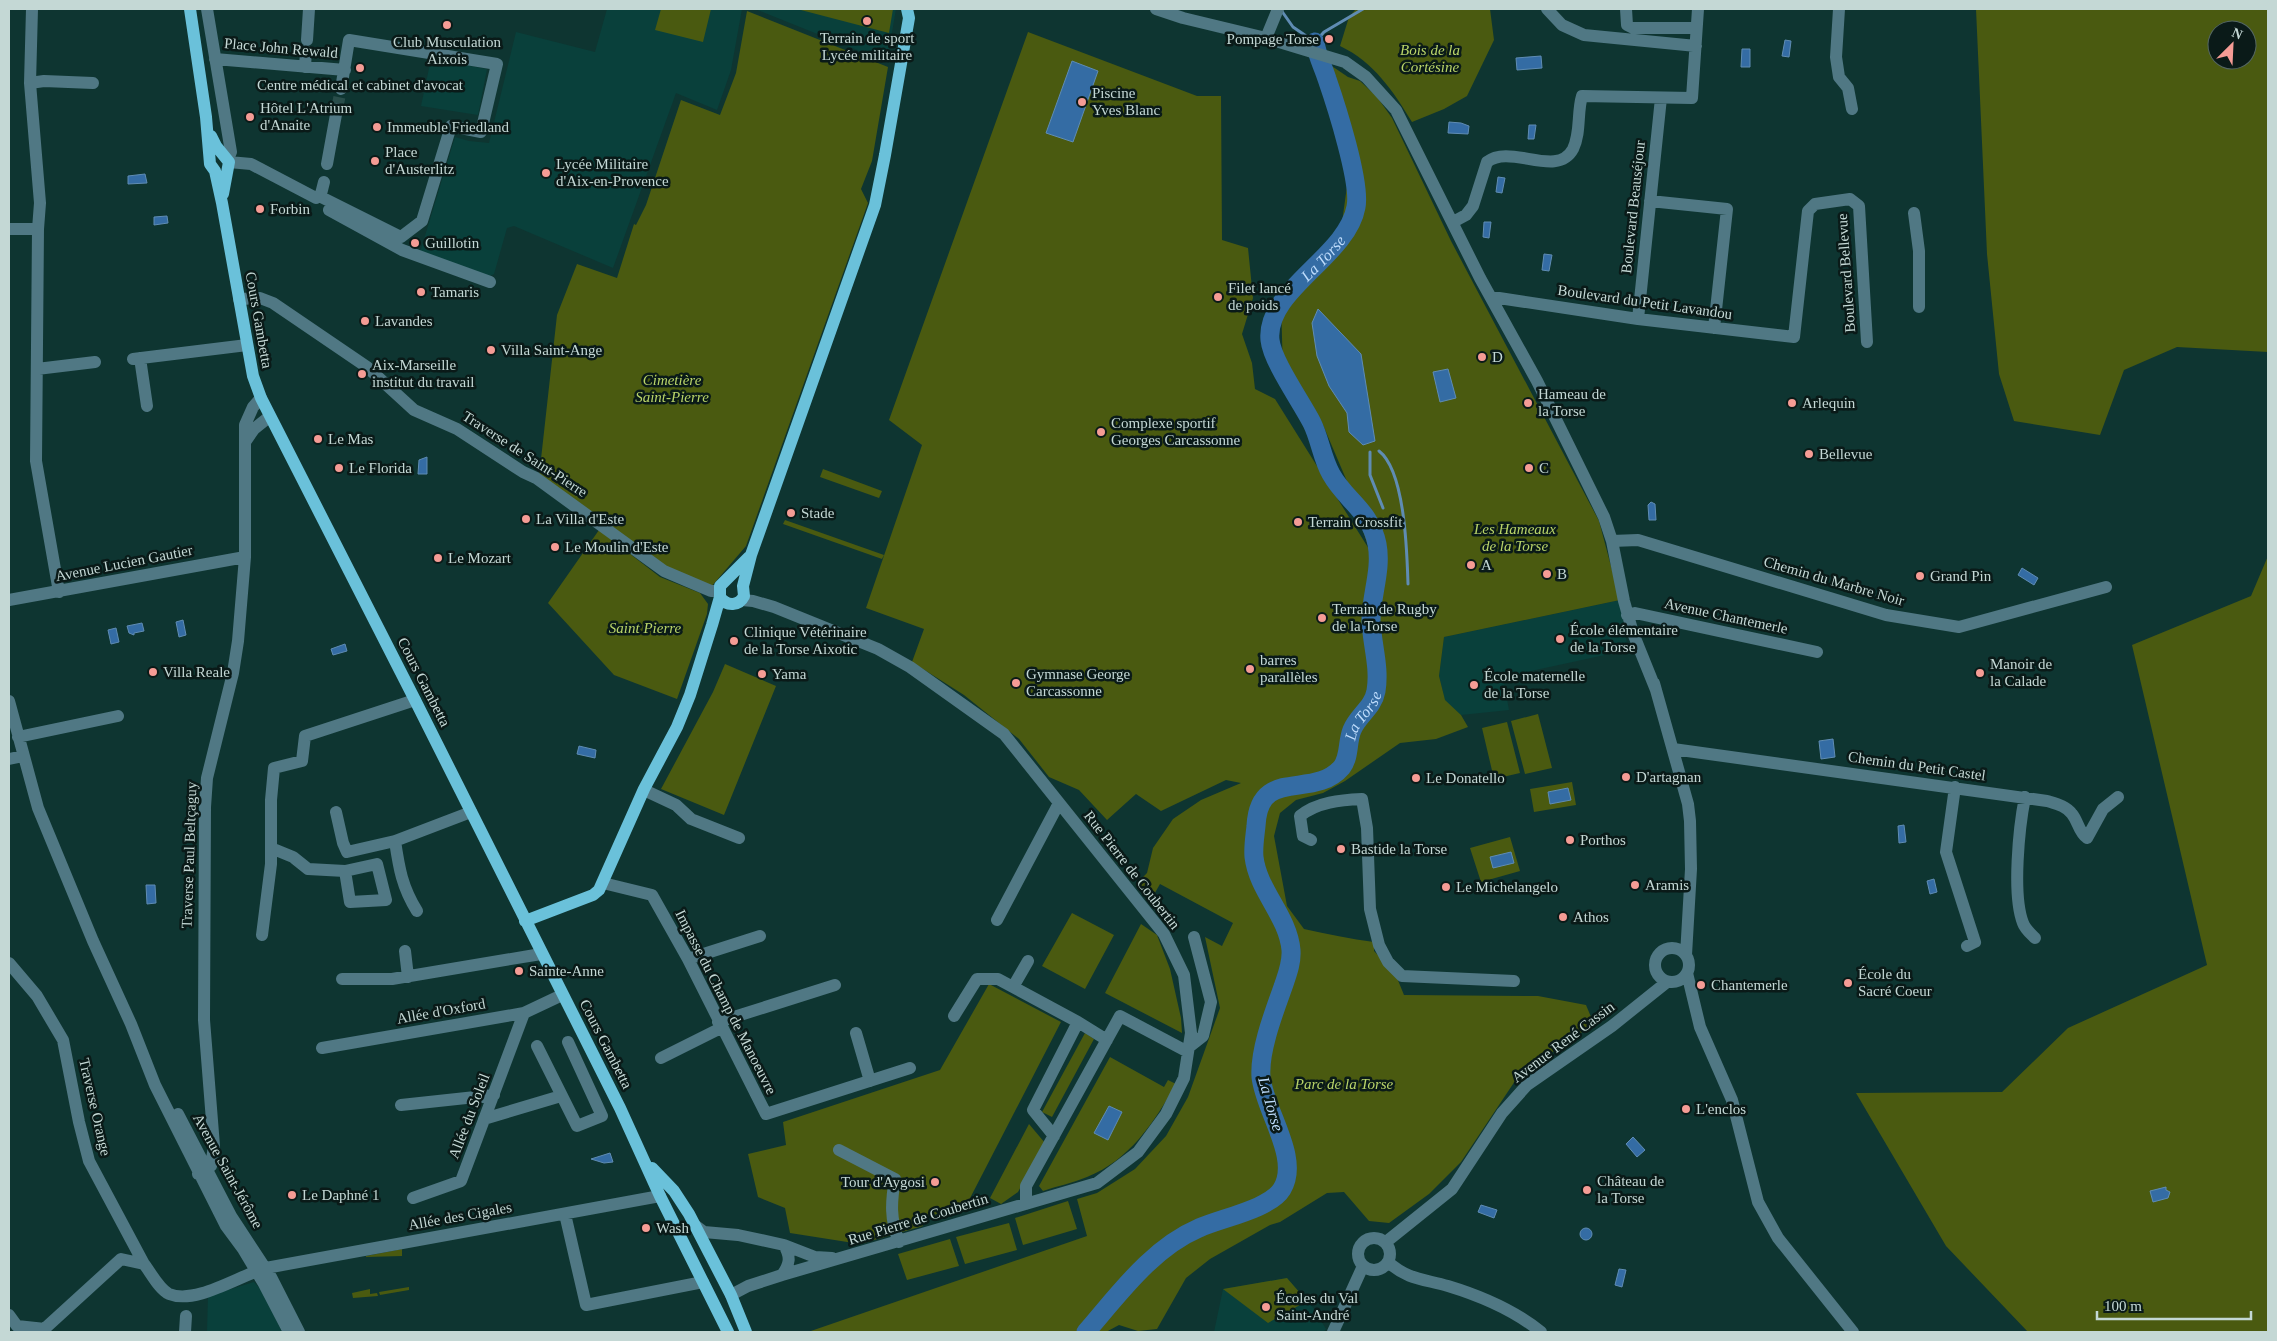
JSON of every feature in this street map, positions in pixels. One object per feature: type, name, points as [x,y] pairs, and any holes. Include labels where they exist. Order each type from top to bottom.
[{"type":"main road","name":"Cours Gambetta","points":[[190,9],[206,117],[222,163],[222,203],[247,345],[253,376],[261,398],[472,812],[524,921],[645,1160],[660,1196],[728,1332]]},
{"type":"main road","points":[[723,597],[736,604],[746,595],[751,555],[874,205],[886,155],[911,12]]},
{"type":"main road","points":[[524,921],[593,895],[604,882],[644,790],[677,726],[723,597],[722,583],[729,579],[751,555]]},
{"type":"main road","points":[[729,579],[738,580],[746,595]]},
{"type":"main road","name":"Cours Gambetta","points":[[645,1160],[674,1191],[696,1226],[731,1295],[746,1332]]},
{"type":"main road","points":[[660,1196],[664,1190],[674,1191]]},
{"type":"street","points":[[32,9],[30,83],[40,203],[38,229],[36,461],[59,592]]},
{"type":"street","name":"Cours Gambetta","points":[[207,9],[231,152],[222,163]]},
{"type":"street","points":[[304,67],[309,9]]},
{"type":"street","points":[[1156,9],[1183,18],[1302,48],[1345,62],[1359,71],[1378,88],[1396,110],[1492,298],[1537,381],[1604,517],[1631,614],[1673,749],[1690,821],[1686,955],[1689,967],[1687,974],[1695,999],[1700,1027],[1732,1100],[1743,1139],[1751,1182],[1761,1208],[1778,1238],[1853,1332]]},
{"type":"street","points":[[1547,9],[1562,25],[1584,35],[1696,46]]},
{"type":"street","points":[[1626,9],[1626,24],[1633,28],[1696,28]]},
{"type":"street","points":[[1453,222],[1466,215],[1473,206],[1487,162],[1492,158],[1507,156],[1554,161],[1568,156],[1576,140],[1582,96],[1692,98],[1698,9]]},
{"type":"street","points":[[1840,9],[1836,57],[1839,77],[1848,88],[1852,108]]},
{"type":"street","points":[[1266,38],[1277,12]]},
{"type":"street","points":[[222,163],[251,164],[401,237],[422,221],[451,126],[481,132],[497,64],[349,40],[341,89]]},
{"type":"street","name":"Place John Rewald","points":[[215,59],[345,70]]},
{"type":"street","points":[[30,83],[44,81],[93,83]]},
{"type":"street","name":"Boulevard Beauséjour","points":[[1638,319],[1660,98]]},
{"type":"street","points":[[327,164],[337,109]]},
{"type":"street","points":[[324,182],[318,197],[321,206],[424,260],[490,282]]},
{"type":"street","name":"Boulevard Bellevue","points":[[1794,337],[1808,212],[1815,204],[1850,199],[1859,206],[1867,342]]},
{"type":"street","points":[[1650,201],[1727,209],[1714,328]]},
{"type":"street","points":[[1914,213],[1919,251],[1919,307]]},
{"type":"street","points":[[9,229],[38,229]]},
{"type":"street","name":"Boulevard du Petit Lavandou","points":[[1492,298],[1638,319],[1794,337]]},
{"type":"street","name":"Traverse de Saint-Pierre","points":[[239,299],[267,300],[367,366],[414,410],[454,427],[517,469],[536,478],[664,571],[723,597]]},
{"type":"street","points":[[148,406],[136,359],[247,345]]},
{"type":"street","points":[[37,369],[96,362]]},
{"type":"street","name":"Traverse Paul Beltçaguy","points":[[203,1172],[210,1166],[214,1146],[204,1020],[205,807],[207,778],[237,649],[244,557],[245,425],[253,407],[261,398]]},
{"type":"street","points":[[245,442],[254,429],[270,417]]},
{"type":"street","name":"Chemin du Marbre Noir","points":[[1612,541],[1638,540],[1886,615],[1959,626],[2106,587]]},
{"type":"street","name":"Avenue Lucien Gautier","points":[[9,600],[244,557]]},
{"type":"street","name":"Rue Pierre de Coubertin","points":[[731,1295],[748,1286],[782,1275],[844,1259],[1097,1182],[1138,1152],[1166,1114],[1184,1078],[1191,1033],[1184,975],[1164,934],[1004,734],[910,667],[878,649],[838,631],[746,595]]},
{"type":"street","name":"Avenue Chantemerle","points":[[1631,614],[1817,652]]},
{"type":"street","points":[[262,935],[271,864],[271,800],[274,768],[302,761],[305,736],[415,700]]},
{"type":"street","name":"Avenue Saint-Jérôme","points":[[9,701],[38,808],[93,941],[131,1024],[155,1085],[203,1172],[226,1226],[261,1269],[299,1332]]},
{"type":"street","points":[[18,737],[118,716]]},
{"type":"street","name":"Chemin du Petit Castel","points":[[1673,749],[2046,800],[2063,806],[2073,814],[2083,836],[2087,838],[2103,809],[2118,797]]},
{"type":"street","points":[[9,760],[23,756]]},
{"type":"street","points":[[1955,787],[1946,852],[1975,942],[1967,946]]},
{"type":"street","points":[[644,790],[676,805],[691,819],[739,838]]},
{"type":"street","points":[[2025,797],[2020,833],[2018,903],[2023,925],[2035,938]]},
{"type":"street","points":[[1311,840],[1303,836],[1300,816],[1307,810],[1338,800],[1362,799],[1367,828],[1370,909],[1379,945],[1388,962],[1402,976],[1514,981]]},
{"type":"street","points":[[997,920],[1059,803]]},
{"type":"street","points":[[336,812],[347,852],[395,841],[472,812]]},
{"type":"street","points":[[395,841],[400,874],[406,893],[418,911]]},
{"type":"street","points":[[271,848],[293,857],[308,869],[346,871]]},
{"type":"street","name":"Impasse du Champ de Manoeuvre","points":[[604,882],[652,895],[688,959],[719,1025],[766,1114],[910,1068]]},
{"type":"street","points":[[1688,920],[1670,948],[1660,952],[1656,957],[1654,968],[1656,973],[1695,999]]},
{"type":"street","points":[[688,959],[760,936]]},
{"type":"street","points":[[1026,1204],[1026,1186],[1120,1016],[1189,1049],[1203,1036],[1210,1002],[1194,938]]},
{"type":"street","points":[[1670,948],[1681,951],[1686,955]]},
{"type":"street","points":[[405,951],[408,977]]},
{"type":"street","points":[[342,979],[392,980],[541,954]]},
{"type":"street","points":[[1013,987],[1028,961]]},
{"type":"street","name":"Traverse Orange","points":[[9,963],[37,996],[63,1040],[79,1122],[89,1161],[144,1264],[160,1285],[169,1294],[187,1296],[204,1292],[261,1269]]},
{"type":"street","name":"Avenue René Cassin","points":[[1642,1003],[1656,973]]},
{"type":"street","points":[[1671,982],[1687,974]]},
{"type":"street","points":[[954,1016],[978,979],[998,979],[1078,1022],[1107,1040]]},
{"type":"street","name":"Avenue René Cassin","points":[[1386,1242],[1452,1189],[1502,1112],[1527,1085],[1671,982]]},
{"type":"street","points":[[661,1058],[719,1025],[835,985]]},
{"type":"street","name":"Allée d'Oxford","points":[[322,1048],[524,1013],[562,995]]},
{"type":"street","name":"Allée du Soleil","points":[[413,1198],[461,1182],[524,1013]]},
{"type":"street","points":[[1054,1136],[1033,1110],[1078,1022]]},
{"type":"street","points":[[856,1033],[870,1081]]},
{"type":"street","points":[[536,1046],[577,1126],[602,1116],[568,1042]]},
{"type":"street","points":[[401,1105],[494,1095]]},
{"type":"street","points":[[484,1119],[561,1096]]},
{"type":"street","points":[[839,1150],[895,1179],[890,1205],[892,1225],[899,1242]]},
{"type":"street","name":"Allée des Cigales","points":[[261,1269],[660,1196]]},
{"type":"street","points":[[565,1214],[586,1304],[703,1282]]},
{"type":"street","points":[[696,1226],[704,1232],[738,1235],[784,1245],[815,1257],[844,1259]]},
{"type":"street","points":[[1333,1332],[1363,1266],[1357,1252],[1364,1240],[1376,1237],[1386,1242],[1390,1252],[1388,1262],[1376,1270],[1363,1266]]},
{"type":"street","points":[[782,1275],[789,1262],[789,1254],[784,1245]]},
{"type":"street","points":[[9,1315],[17,1326],[43,1331],[120,1258],[144,1264]]},
{"type":"street","points":[[1388,1262],[1409,1277],[1446,1285],[1499,1306],[1526,1320],[1541,1332]]},
{"type":"street","name":"Avenue Saint-Jérôme","points":[[261,1269],[289,1332]]},
{"type":"street","points":[[185,1332],[186,1316]]},
{"type":"shaded area","name":"Lycée Militaire d'Aix-en-Provence","points":[[607,9],[742,9],[731,70],[717,110],[676,93],[613,268],[514,226],[507,228],[494,274],[486,278],[416,253],[421,249],[455,137],[469,141],[489,143],[516,32],[595,52]]},
{"type":"shaded area","points":[[755,9],[896,9],[887,62]]},
{"type":"shaded area","points":[[431,59],[487,69],[478,115],[421,106]]},
{"type":"shaded area","points":[[1620,600],[1628,650],[1503,677],[1509,710],[1461,715],[1445,701],[1439,676],[1444,637]]},
{"type":"shaded area","name":"Écoles du Val Saint-André","points":[[1287,1278],[1314,1309],[1326,1329],[1324,1332],[1214,1332],[1223,1289]]},
{"type":"shaded area","points":[[254,1282],[262,1291],[282,1332],[207,1332],[208,1296]]},
{"type":"green space","points":[[661,9],[711,9],[703,42],[655,30]]},
{"type":"green space","name":"Terrain de sport Lycée militaire","points":[[797,9],[893,9],[889,33]]},
{"type":"green space","name":"Bois de la Cortésine","points":[[1356,9],[1490,9],[1494,40],[1467,96],[1444,109],[1412,122],[1382,78],[1363,60],[1340,46],[1349,17]]},
{"type":"green space","points":[[1976,9],[2268,9],[2268,352],[2177,347],[2124,370],[2100,435],[2014,421],[1999,374],[1987,254]]},
{"type":"green space","name":"Cimetière Saint-Pierre","points":[[747,11],[888,67],[872,161],[861,189],[868,203],[746,546],[711,587],[671,573],[539,477],[557,315],[577,264],[617,278],[634,224],[636,225],[646,205],[681,100],[720,115],[736,73]]},
{"type":"green space","points":[[1028,32],[1197,96],[1221,96],[1222,240],[1248,248],[1253,298],[1242,334],[1252,363],[1255,389],[1275,399],[1369,549],[1346,479],[1323,425],[1283,372],[1281,303],[1295,285],[1339,244],[1348,179],[1319,72],[1317,56],[1348,77],[1360,81],[1377,97],[1392,118],[1451,241],[1599,521],[1620,600],[1444,637],[1439,676],[1445,700],[1461,715],[1468,727],[1436,739],[1400,743],[1345,781],[1323,793],[1296,800],[1280,813],[1274,836],[1287,906],[1304,929],[1374,942],[1374,951],[1395,973],[1404,995],[1538,996],[1586,1005],[1594,1024],[1519,1075],[1461,1162],[1429,1194],[1389,1223],[1369,1221],[1344,1192],[1327,1193],[1280,1222],[1270,1225],[1210,1259],[1186,1278],[1157,1329],[1138,1331],[1119,1325],[1106,1332],[808,1332],[1087,1236],[1077,1199],[1097,1193],[1135,1169],[1166,1136],[1188,1097],[1220,1008],[1205,937],[1222,946],[1233,923],[1160,884],[1152,898],[1148,899],[1136,884],[1147,873],[1153,848],[1173,819],[1201,800],[1241,783],[1226,780],[1161,811],[1136,794],[1107,820],[1079,790],[1049,777],[1019,739],[964,695],[912,662],[924,629],[866,608],[922,445],[889,420]]},
{"type":"green space","points":[[823,469],[882,491],[879,498],[820,477]]},
{"type":"green space","points":[[785,520],[884,555],[882,559],[783,524]]},
{"type":"green space","name":"Saint Pierre","points":[[599,530],[660,577],[700,593],[708,604],[707,614],[677,699],[614,675],[548,603]]},
{"type":"green space","points":[[2268,556],[2268,1332],[2028,1332],[1946,1246],[1856,1093],[2002,1092],[2068,1028],[2207,965],[2132,645],[2251,596]]},
{"type":"green space","points":[[725,664],[776,686],[724,815],[661,789],[713,692]]},
{"type":"green space","points":[[1538,714],[1552,768],[1525,774],[1511,721]]},
{"type":"green space","points":[[1507,722],[1520,773],[1494,779],[1482,728]]},
{"type":"green space","points":[[1572,782],[1576,805],[1534,812],[1530,789]]},
{"type":"green space","points":[[1510,837],[1520,871],[1481,882],[1470,848]]},
{"type":"green space","points":[[1072,913],[1114,935],[1085,989],[1042,966]]},
{"type":"green space","points":[[1141,924],[1157,935],[1170,969],[1181,1018],[1182,1033],[1105,993]]},
{"type":"green space","points":[[989,984],[1061,1022],[966,1206],[923,1218],[923,1226],[860,1244],[790,1233],[785,1208],[758,1197],[748,1154],[786,1145],[783,1122],[940,1070]]},
{"type":"green space","points":[[1085,1033],[1094,1039],[1052,1117],[1042,1112]]},
{"type":"green space","points":[[1110,1057],[1164,1087],[1168,1080],[1176,1084],[1150,1126],[1116,1161],[1087,1177],[1043,1191],[1039,1186]]},
{"type":"green space","points":[[1029,1124],[1045,1143],[1018,1192],[1001,1204],[990,1198]]},
{"type":"green space","points":[[1068,1201],[1077,1229],[1023,1245],[1015,1218]]},
{"type":"green space","points":[[1009,1223],[1017,1250],[965,1264],[956,1237]]},
{"type":"green space","points":[[950,1239],[959,1266],[907,1280],[898,1254]]},
{"type":"green space","points":[[402,1249],[402,1256],[366,1257],[366,1256]]},
{"type":"green space","points":[[1287,1278],[1307,1301],[1268,1323],[1223,1289]]},
{"type":"green space","points":[[409,1287],[409,1290],[380,1295],[379,1292]]},
{"type":"green space","points":[[370,1289],[370,1294],[377,1293],[378,1296],[353,1298],[352,1293]]},
{"type":"water","points":[[1785,40],[1791,41],[1789,57],[1782,56]]},
{"type":"water","points":[[1742,49],[1750,49],[1750,67],[1741,67]]},
{"type":"water","points":[[1541,56],[1542,68],[1517,70],[1516,58]]},
{"type":"water","points":[[1072,61],[1098,71],[1073,142],[1046,133]]},
{"type":"water","points":[[1449,122],[1469,126],[1468,134],[1448,133]]},
{"type":"water","points":[[1529,125],[1536,125],[1534,139],[1528,139]]},
{"type":"water","points":[[145,174],[147,183],[128,184],[128,176]]},
{"type":"water","points":[[1498,177],[1505,178],[1502,193],[1496,192]]},
{"type":"water","points":[[167,216],[168,223],[154,225],[154,217]]},
{"type":"water","points":[[1484,222],[1491,222],[1489,238],[1483,237]]},
{"type":"water","points":[[1544,254],[1552,255],[1549,271],[1542,270]]},
{"type":"water","points":[[1318,309],[1361,354],[1375,441],[1363,445],[1349,432],[1347,413],[1329,386],[1317,356],[1312,323]]},
{"type":"water","points":[[1448,369],[1456,398],[1440,402],[1433,372]]},
{"type":"water","points":[[427,457],[427,474],[418,474],[419,460]]},
{"type":"water","points":[[1651,502],[1655,504],[1656,520],[1649,520],[1648,505]]},
{"type":"water","points":[[2022,568],[2038,578],[2034,585],[2018,575]]},
{"type":"water","points":[[183,620],[186,635],[179,637],[176,622]]},
{"type":"water","points":[[142,623],[144,631],[134,633],[134,635],[129,633],[127,626]]},
{"type":"water","points":[[116,628],[119,642],[111,644],[108,630]]},
{"type":"water","points":[[345,644],[347,651],[333,655],[331,649]]},
{"type":"water","points":[[1833,739],[1835,757],[1821,759],[1819,741]]},
{"type":"water","points":[[579,746],[596,750],[595,758],[577,754]]},
{"type":"water","points":[[1568,788],[1571,800],[1550,804],[1548,792]]},
{"type":"water","points":[[1904,825],[1906,842],[1899,843],[1898,826]]},
{"type":"water","points":[[1511,852],[1514,863],[1493,868],[1490,857]]},
{"type":"water","points":[[1934,879],[1937,892],[1930,894],[1927,881]]},
{"type":"water","points":[[146,885],[155,885],[156,903],[147,904]]},
{"type":"water","points":[[1109,1106],[1122,1112],[1108,1140],[1094,1133]]},
{"type":"water","points":[[1633,1137],[1645,1150],[1637,1157],[1626,1144]]},
{"type":"water","points":[[610,1153],[613,1162],[604,1163],[591,1159]]},
{"type":"water","points":[[2166,1187],[2166,1190],[2170,1192],[2168,1198],[2153,1202],[2150,1191]]},
{"type":"water","points":[[1481,1205],[1497,1210],[1494,1218],[1478,1212]]},
{"type":"water","points":[[1586,1228],[1592,1234],[1586,1240],[1580,1234]]},
{"type":"water","points":[[1619,1269],[1626,1270],[1622,1287],[1615,1285]]},
{"type":"waterway","name":"La Torse","points":[[1281,10],[1293,27],[1315,42],[1324,32],[1363,9]]},
{"type":"waterway","name":"La Torse","points":[[1086,1332],[1137,1273],[1166,1247],[1199,1228],[1267,1202],[1282,1189],[1287,1177],[1287,1163],[1280,1134],[1264,1090],[1261,1067],[1268,1032],[1289,969],[1291,950],[1285,926],[1261,881],[1254,857],[1259,807],[1267,796],[1277,789],[1317,782],[1330,777],[1342,767],[1345,763],[1352,730],[1369,707],[1376,691],[1376,665],[1371,621],[1378,563],[1374,532],[1363,514],[1331,474],[1312,423],[1276,359],[1270,340],[1272,322],[1280,305],[1338,242],[1350,225],[1356,207],[1355,181],[1347,144],[1315,42]]},
{"type":"waterway","points":[[1379,451],[1388,461],[1399,493],[1407,553],[1408,584]]},
{"type":"waterway","points":[[1370,452],[1370,475],[1383,508]]},
{"type":"tunnel","points":[[337,109],[341,89]]},
{"type":"place","name":"Terrain de sport Lycée militaire","points":[[867,21]]},
{"type":"place","name":"Club Musculation Aixois","points":[[447,25]]},
{"type":"place","name":"Pompage Torse","points":[[1329,39]]},
{"type":"place","name":"Centre médical et cabinet d'avocat","points":[[360,68]]},
{"type":"place","name":"Piscine Yves Blanc","points":[[1082,102]]},
{"type":"place","name":"Hôtel L'Atrium d'Anaite","points":[[250,117]]},
{"type":"place","name":"Immeuble Friedland","points":[[377,127]]},
{"type":"place","name":"Place d'Austerlitz","points":[[375,161]]},
{"type":"place","name":"Lycée Militaire d'Aix-en-Provence","points":[[546,173]]},
{"type":"place","name":"Forbin","points":[[260,209]]},
{"type":"place","name":"Guillotin","points":[[415,243]]},
{"type":"place","name":"Tamaris","points":[[421,292]]},
{"type":"place","name":"Filet lancé de poids","points":[[1218,297]]},
{"type":"place","name":"Lavandes","points":[[365,321]]},
{"type":"place","name":"Villa Saint-Ange","points":[[491,350]]},
{"type":"place","name":"D","points":[[1482,357]]},
{"type":"place","name":"Aix-Marseille institut du travail","points":[[362,374]]},
{"type":"place","name":"Hameau de la Torse","points":[[1528,403]]},
{"type":"place","name":"Arlequin","points":[[1792,403]]},
{"type":"place","name":"Complexe sportif Georges Carcassonne","points":[[1101,432]]},
{"type":"place","name":"Le Mas","points":[[318,439]]},
{"type":"place","name":"Bellevue","points":[[1809,454]]},
{"type":"place","name":"Le Florida","points":[[339,468]]},
{"type":"place","name":"C","points":[[1529,468]]},
{"type":"place","name":"Stade","points":[[791,513]]},
{"type":"place","name":"La Villa d'Este","points":[[526,519]]},
{"type":"place","name":"Terrain Crossfit","points":[[1298,522]]},
{"type":"place","name":"Le Moulin d'Este","points":[[555,547]]},
{"type":"place","name":"Le Mozart","points":[[438,558]]},
{"type":"place","name":"A","points":[[1471,565]]},
{"type":"place","name":"B","points":[[1547,574]]},
{"type":"place","name":"Grand Pin","points":[[1920,576]]},
{"type":"place","name":"Terrain de Rugby de la Torse","points":[[1322,618]]},
{"type":"place","name":"École élémentaire de la Torse","points":[[1560,639]]},
{"type":"place","name":"Clinique Vétérinaire de la Torse Aixotic","points":[[734,641]]},
{"type":"place","name":"barres parallèles","points":[[1250,669]]},
{"type":"place","name":"Villa Reale","points":[[153,672]]},
{"type":"place","name":"Manoir de la Calade","points":[[1980,673]]},
{"type":"place","name":"Yama","points":[[762,674]]},
{"type":"place","name":"Gymnase George Carcassonne","points":[[1016,683]]},
{"type":"place","name":"École maternelle de la Torse","points":[[1474,685]]},
{"type":"place","name":"D'artagnan","points":[[1626,777]]},
{"type":"place","name":"Le Donatello","points":[[1416,778]]},
{"type":"place","name":"Porthos","points":[[1570,840]]},
{"type":"place","name":"Bastide la Torse","points":[[1341,849]]},
{"type":"place","name":"Aramis","points":[[1635,885]]},
{"type":"place","name":"Le Michelangelo","points":[[1446,887]]},
{"type":"place","name":"Athos","points":[[1563,917]]},
{"type":"place","name":"Sainte-Anne","points":[[519,971]]},
{"type":"place","name":"École du Sacré Coeur","points":[[1848,983]]},
{"type":"place","name":"Chantemerle","points":[[1701,985]]},
{"type":"place","name":"L'enclos","points":[[1686,1109]]},
{"type":"place","name":"Tour d'Aygosi","points":[[935,1182]]},
{"type":"place","name":"Château de la Torse","points":[[1587,1190]]},
{"type":"place","name":"Le Daphné 1","points":[[292,1195]]},
{"type":"place","name":"Wash","points":[[646,1228]]},
{"type":"place","name":"Écoles du Val Saint-André","points":[[1266,1307]]},
{"type":"park label","name":"Les Hameaux de la Torse","points":[[1515,538]]},
{"type":"park label","name":"Parc de la Torse","points":[[1344,1084]]}]
